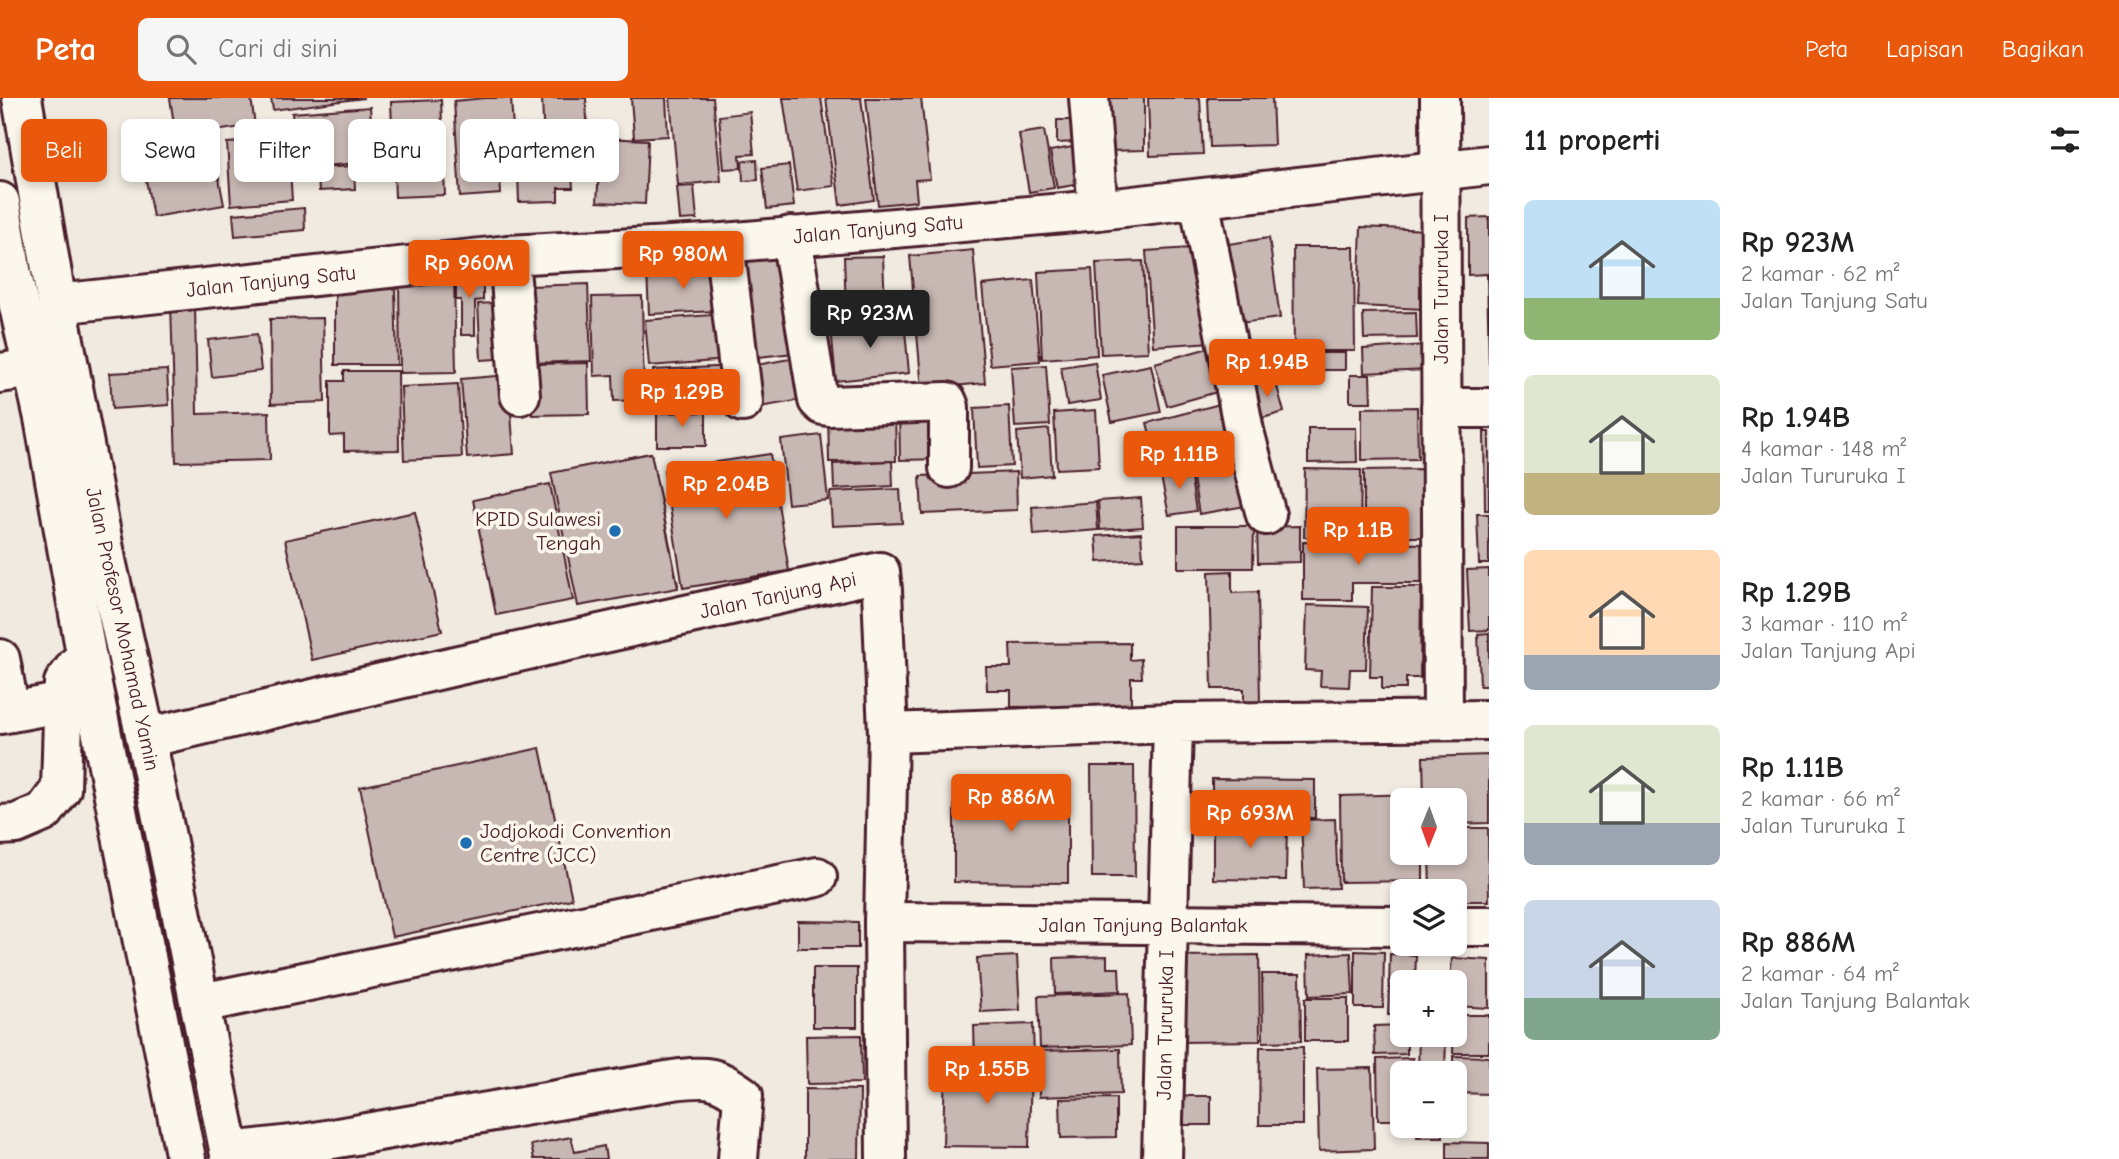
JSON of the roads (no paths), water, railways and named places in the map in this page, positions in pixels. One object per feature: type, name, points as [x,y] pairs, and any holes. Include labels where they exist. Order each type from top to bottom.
[{"type":"street","name":"Jalan Profesor Mohamad Yamin","points":[[22,98],[57,304],[107,565],[201,1003],[221,1157]]},
{"type":"street","points":[[1089,98],[1098,210]]},
{"type":"street","name":"Jalan Tururuka I","points":[[1440,98],[1443,720]]},
{"type":"street","name":"Jalan Tanjung Satu","points":[[57,304],[509,255],[724,243],[1098,210],[1489,165]]},
{"type":"street","points":[[1199,199],[1244,431],[1266,515]]},
{"type":"street","name":"Jalan Profesor Mohamad Yamin","points":[[0,202],[17,371],[88,659],[186,1159]]},
{"type":"street","points":[[791,236],[818,400],[829,406],[947,402],[949,468]]},
{"type":"street","points":[[724,243],[743,401]]},
{"type":"street","points":[[509,255],[520,396]]},
{"type":"street","points":[[1441,408],[1489,408]]},
{"type":"street","name":"Jalan Tanjung Api","points":[[146,738],[880,572],[888,733],[884,922],[886,1159]]},
{"type":"street","points":[[0,659],[5,713],[65,702]]},
{"type":"street","points":[[0,825],[16,824],[44,812],[61,789],[64,682],[77,665],[88,659]]},
{"type":"street","points":[[888,733],[1174,723],[1489,720]]},
{"type":"street","name":"Jalan Tururuka I","points":[[1162,1159],[1174,723]]},
{"type":"street","points":[[201,1003],[817,877]]},
{"type":"street","name":"Jalan Tanjung Balantak","points":[[884,922],[1390,926]]},
{"type":"street","points":[[1467,926],[1489,926]]},
{"type":"street","points":[[221,1157],[309,1143],[376,1145],[673,1080],[705,1076],[724,1082],[743,1096],[738,1159]]},
{"type":"place","name":"KPID Sulawesi Tengah","points":[[615,531]]},
{"type":"place","name":"Jodjokodi Convention Centre (JCC)","points":[[466,843]]}]
